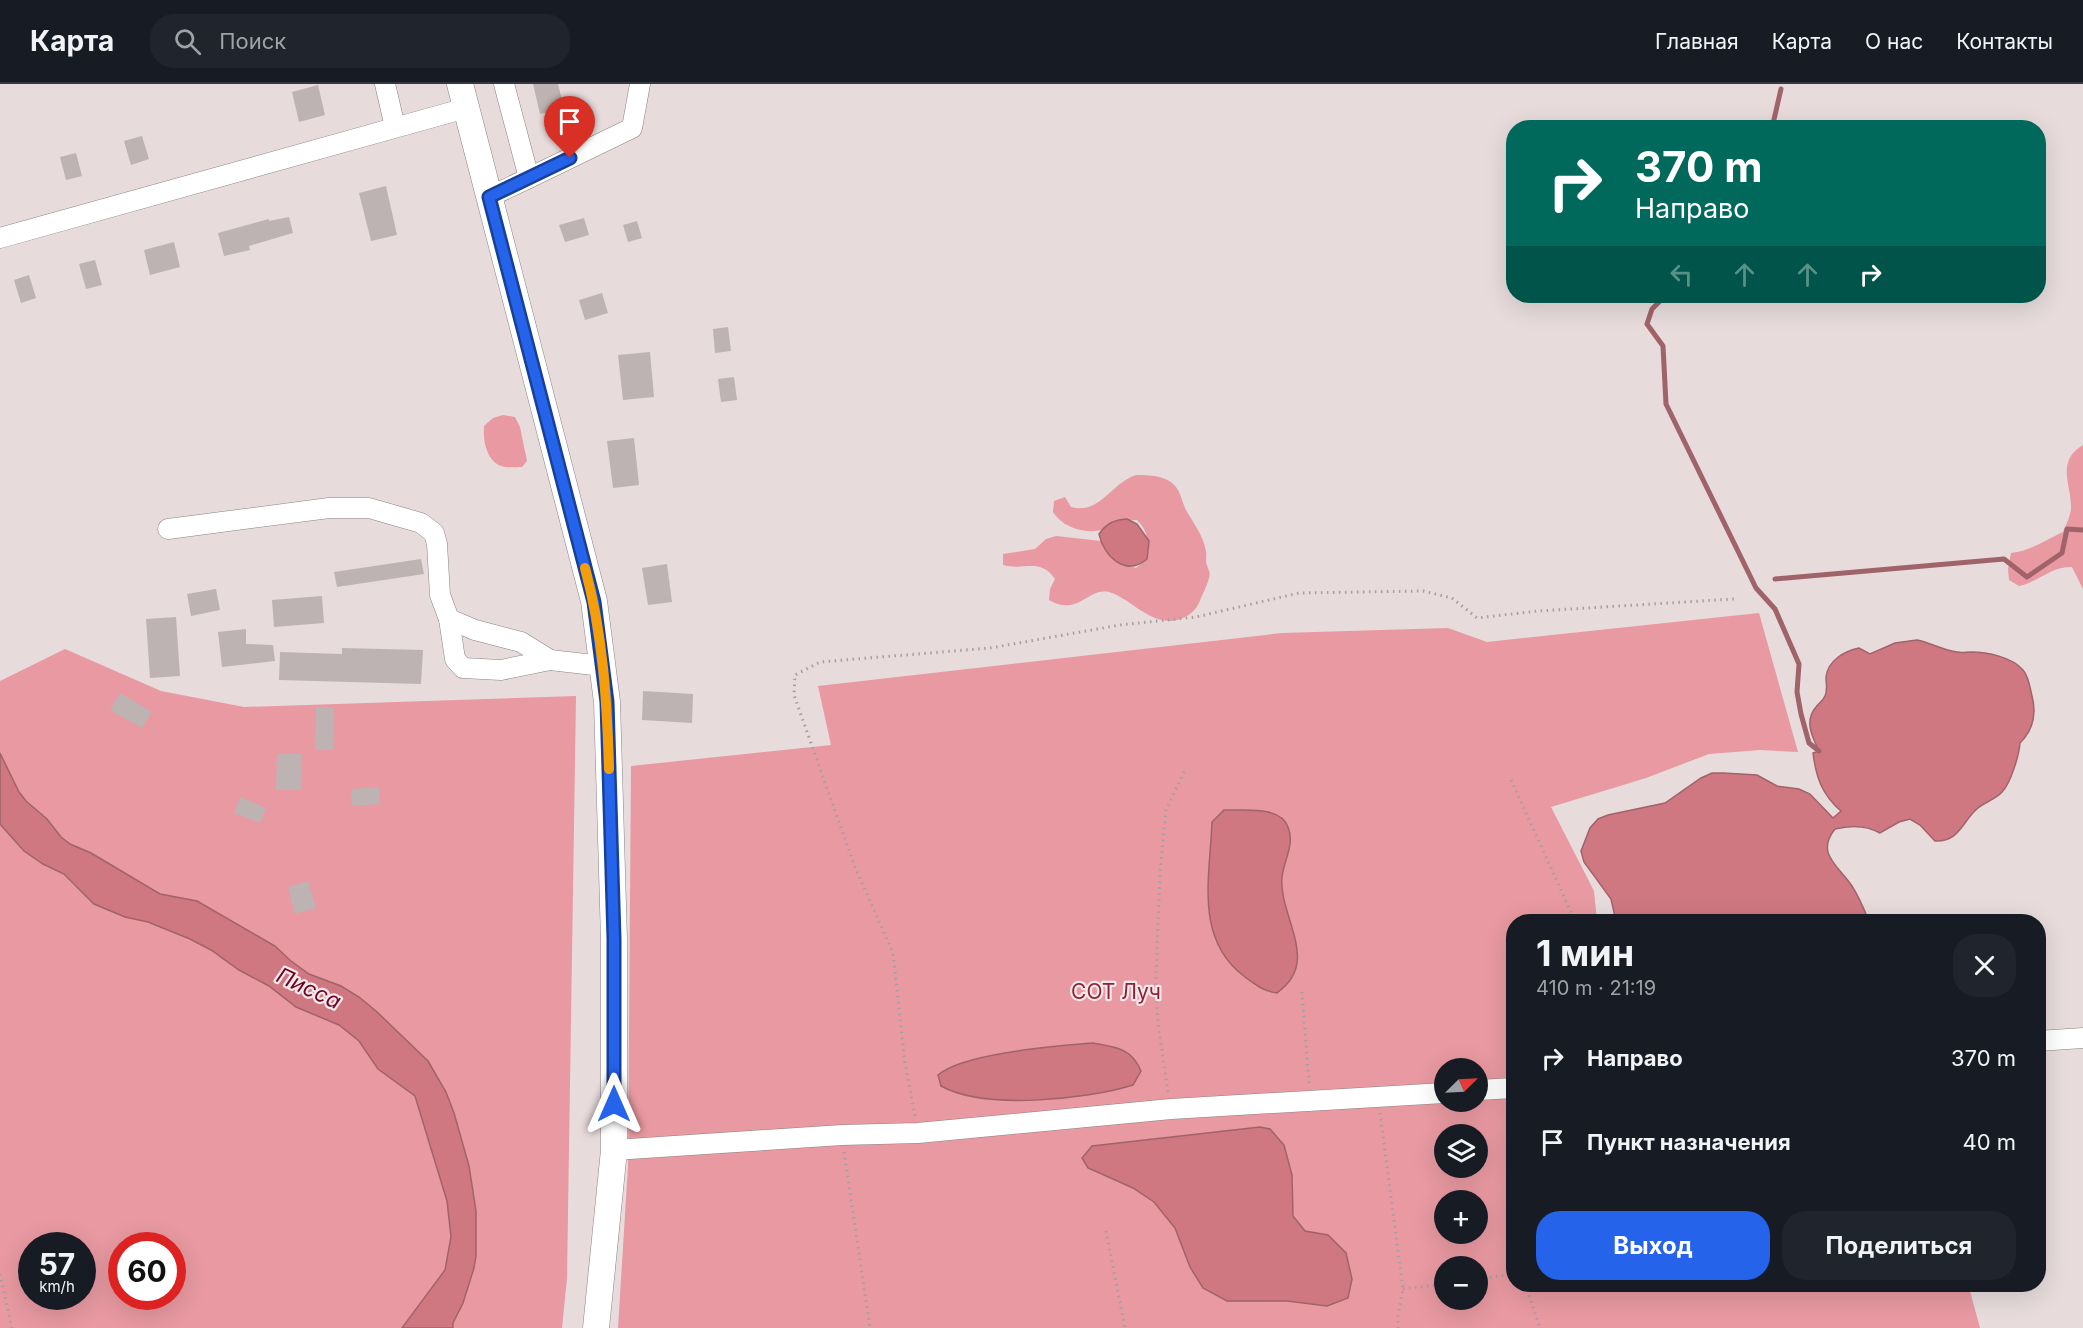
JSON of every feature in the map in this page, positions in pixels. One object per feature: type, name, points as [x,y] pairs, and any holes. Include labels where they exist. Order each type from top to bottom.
[{"type":"main road","points":[[460,84],[594,602],[607,702],[614,939],[614,1150],[596,1328]]},
{"type":"street","points":[[385,84],[395,127]]},
{"type":"street","points":[[504,84],[529,178]]},
{"type":"street","points":[[489,197],[632,128],[640,84]]},
{"type":"street","points":[[0,238],[466,108]]},
{"type":"street","points":[[168,529],[329,508],[369,508],[421,523],[434,533],[441,595],[449,619],[455,659],[463,668],[501,670],[550,660],[603,666]]},
{"type":"street","points":[[449,619],[475,630],[521,642],[550,660]]},
{"type":"street","points":[[2046,1040],[2083,1038]]},
{"type":"street","points":[[1488,1089],[1506,1088]]},
{"type":"street","points":[[614,1150],[842,1135],[918,1133],[1171,1109],[1434,1094]]},
{"type":"path","points":[[918,1133],[905,1063],[894,953],[855,867],[794,695],[795,675],[820,662],[990,648],[1120,625],[1196,617],[1299,593],[1423,591],[1452,598],[1477,618],[1538,611],[1734,599]]},
{"type":"path","points":[[1171,1109],[1158,1024],[1156,978],[1160,873],[1166,810],[1184,772]]},
{"type":"path","points":[[1510,780],[1572,914]]},
{"type":"path","points":[[1302,992],[1310,1101]]},
{"type":"path","points":[[1378,1097],[1403,1289],[1398,1328]]},
{"type":"path","points":[[842,1135],[870,1328]]},
{"type":"path","points":[[1106,1231],[1125,1328]]},
{"type":"path","points":[[0,1274],[12,1328]]},
{"type":"path","points":[[1488,1278],[1506,1275]]},
{"type":"path","points":[[1403,1289],[1434,1285]]},
{"type":"path","points":[[1529,1292],[1540,1328]]},
{"type":"green space","points":[[503,415],[515,417],[520,427],[527,461],[522,467],[501,466],[492,459],[486,449],[484,426],[493,418]]},
{"type":"green space","points":[[2083,445],[2083,589],[2072,567],[2058,569],[2019,586],[2009,580],[2008,569],[2011,553],[2031,548],[2063,532],[2071,509],[2067,466],[2074,452]]},
{"type":"green space","points":[[1136,475],[1159,477],[1175,486],[1203,540],[1210,576],[1197,607],[1190,614],[1178,620],[1161,620],[1119,596],[1104,591],[1076,603],[1060,604],[1049,600],[1050,589],[1055,579],[1044,568],[1003,565],[1003,554],[1035,549],[1046,539],[1056,536],[1101,541],[1125,565],[1136,568],[1145,561],[1147,544],[1146,534],[1137,520],[1098,531],[1090,531],[1069,526],[1057,518],[1053,512],[1054,501],[1065,497],[1071,507],[1090,506],[1119,484]]},
{"type":"green space","name":"СОТ Луч","points":[[1759,613],[1798,752],[1760,750],[1709,754],[1646,778],[1551,807],[1594,891],[1596,914],[1506,914],[1506,1292],[1970,1292],[1980,1328],[618,1328],[628,1166],[631,766],[831,745],[818,686],[1282,633],[1448,628],[1487,642]]},
{"type":"green space","points":[[65,649],[161,691],[244,707],[576,696],[567,1278],[562,1328],[0,1328],[0,681]]},
{"type":"water","points":[[1127,519],[1137,524],[1149,541],[1147,559],[1131,566],[1117,562],[1111,557],[1099,534],[1111,523]]},
{"type":"water","points":[[1917,640],[1952,651],[1999,656],[2018,665],[2027,676],[2034,716],[2028,733],[2020,743],[2014,769],[2005,788],[1997,797],[1978,808],[1960,830],[1950,838],[1943,840],[1935,841],[1920,825],[1910,819],[1899,822],[1880,833],[1858,826],[1835,829],[1829,838],[1828,853],[1855,890],[1866,914],[1614,914],[1611,899],[1584,862],[1581,851],[1590,828],[1598,819],[1665,803],[1712,773],[1757,775],[1777,786],[1799,789],[1810,794],[1833,818],[1841,811],[1829,799],[1818,778],[1813,753],[1819,751],[1812,734],[1810,718],[1826,694],[1827,671],[1838,657],[1859,648],[1870,654],[1895,643]]},
{"type":"water","name":"Писса","points":[[0,753],[19,792],[70,844],[91,853],[160,894],[197,901],[275,946],[309,974],[341,986],[376,1011],[428,1061],[446,1092],[454,1113],[469,1166],[476,1211],[474,1268],[453,1328],[402,1328],[445,1270],[451,1237],[447,1201],[415,1096],[378,1069],[359,1041],[339,1025],[296,1007],[269,986],[190,939],[94,904],[64,874],[24,851],[0,824]]},
{"type":"water","points":[[1224,810],[1269,812],[1284,820],[1290,833],[1290,846],[1283,871],[1282,887],[1296,943],[1297,963],[1290,980],[1277,993],[1256,985],[1229,962],[1218,944],[1212,926],[1208,885],[1212,822]]},
{"type":"water","points":[[1093,1043],[1122,1050],[1133,1057],[1141,1071],[1133,1085],[1089,1095],[1008,1100],[960,1093],[941,1086],[938,1075],[950,1067],[989,1056]]},
{"type":"water","points":[[1260,1127],[1270,1129],[1284,1145],[1292,1175],[1293,1216],[1305,1231],[1328,1235],[1346,1253],[1352,1279],[1348,1298],[1327,1306],[1287,1301],[1227,1301],[1203,1288],[1190,1267],[1175,1228],[1154,1202],[1133,1188],[1088,1168],[1082,1158],[1092,1146]]},
{"type":"building","points":[[533,84],[558,84],[564,108],[540,114]]},
{"type":"building","points":[[318,85],[325,115],[299,122],[292,92]]},
{"type":"building","points":[[142,136],[149,159],[131,165],[124,141]]},
{"type":"building","points":[[76,153],[82,176],[66,180],[60,157]]},
{"type":"building","points":[[386,186],[397,235],[371,241],[359,193]]},
{"type":"building","points":[[289,217],[293,233],[249,246],[250,250],[224,256],[218,233],[269,219],[269,221]]},
{"type":"building","points":[[584,218],[589,235],[565,242],[559,225]]},
{"type":"building","points":[[637,221],[642,238],[628,242],[623,225]]},
{"type":"building","points":[[174,242],[180,267],[150,275],[144,250]]},
{"type":"building","points":[[95,260],[102,285],[86,289],[79,264]]},
{"type":"building","points":[[29,275],[36,298],[21,303],[14,280]]},
{"type":"building","points":[[602,293],[608,313],[585,320],[579,300]]},
{"type":"building","points":[[728,327],[731,351],[715,353],[713,329]]},
{"type":"building","points":[[650,352],[654,397],[623,400],[618,355]]},
{"type":"building","points":[[734,377],[737,400],[721,402],[718,379]]},
{"type":"building","points":[[634,438],[639,485],[613,488],[607,441]]},
{"type":"building","points":[[421,559],[424,574],[337,587],[334,572]]},
{"type":"building","points":[[667,564],[672,602],[648,605],[642,568]]},
{"type":"building","points":[[216,589],[220,610],[191,616],[187,594]]},
{"type":"building","points":[[322,596],[324,623],[274,627],[272,600]]},
{"type":"building","points":[[176,617],[180,676],[150,678],[146,619]]},
{"type":"building","points":[[246,629],[246,644],[273,645],[275,661],[222,667],[218,632]]},
{"type":"building","points":[[342,648],[423,650],[421,684],[279,680],[280,652],[342,654]]},
{"type":"building","points":[[643,691],[693,694],[692,723],[642,720]]},
{"type":"building","points":[[120,693],[152,712],[142,728],[110,710]]},
{"type":"building","points":[[316,707],[334,707],[333,750],[315,750]]},
{"type":"building","points":[[277,754],[301,754],[301,790],[276,790]]},
{"type":"building","points":[[379,787],[380,804],[352,806],[351,789]]},
{"type":"building","points":[[240,797],[266,808],[260,823],[234,813]]},
{"type":"building","points":[[308,881],[316,908],[295,914],[288,887]]},
{"type":"waterway","points":[[1774,120],[1781,89]]},
{"type":"waterway","points":[[1658,303],[1652,309],[1647,324],[1663,346],[1666,404],[1756,588],[1775,609],[1799,664],[1797,692],[1809,743],[1819,751]]},
{"type":"waterway","points":[[1775,579],[2004,559],[2027,577],[2062,553],[2067,529],[2083,530]]},
{"type":"slow traffic","points":[[585,568],[594,602],[602,651],[607,702],[609,769]]},
{"type":"route","points":[[570,158],[489,197],[594,602],[602,651],[607,702],[614,939],[614,1104]]}]
